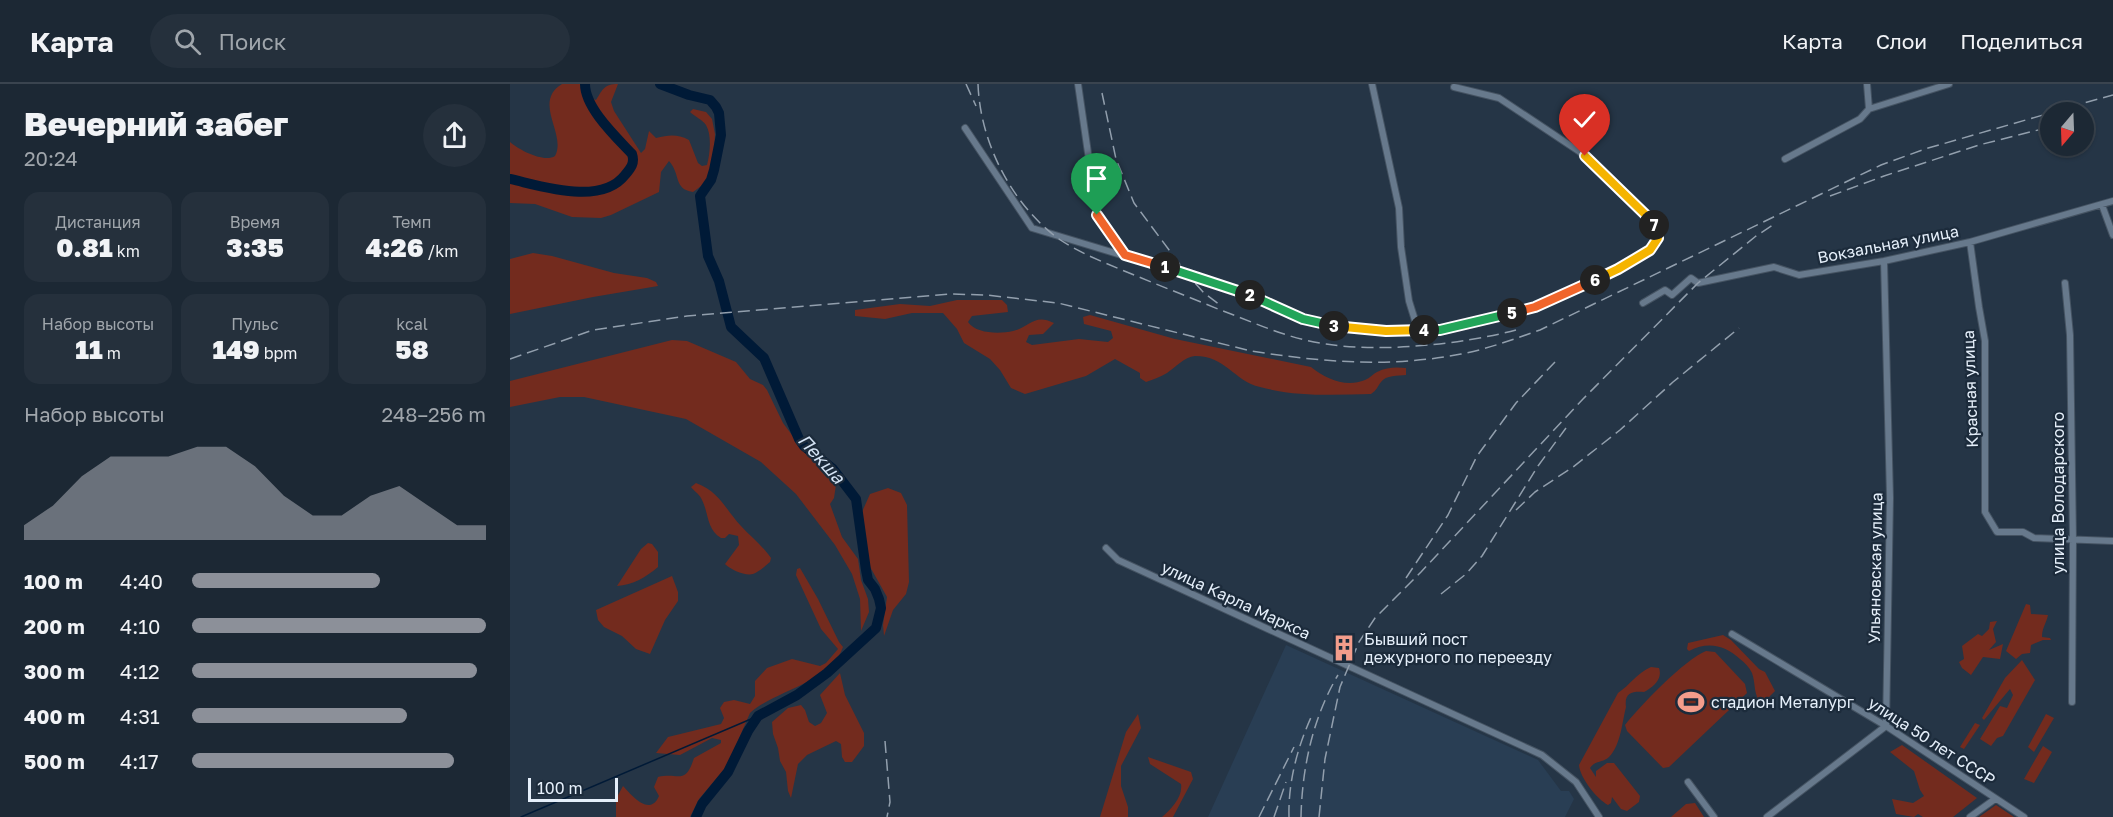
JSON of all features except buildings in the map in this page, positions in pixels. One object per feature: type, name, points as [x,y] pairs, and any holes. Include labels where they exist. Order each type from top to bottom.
[{"type":"street","points":[[1078,84],[1097,215],[1125,255]]},
{"type":"street","points":[[1372,84],[1399,208],[1409,301],[1418,330]]},
{"type":"street","points":[[1867,84],[1869,109]]},
{"type":"street","points":[[1785,159],[1860,119],[1869,109],[1948,84]]},
{"type":"street","points":[[965,128],[1032,228],[1234,289],[1303,319],[1323,324],[1360,329],[1440,330],[1535,307],[1618,269],[1650,250],[1658,238],[1653,222],[1580,152],[1499,98],[1454,87]]},
{"type":"street","name":"Вокзальная улица","points":[[1643,303],[1665,290],[1672,295],[1691,278],[1698,283],[1774,267],[1799,275],[1884,261],[1970,242],[2113,201]]},
{"type":"street","points":[[2102,205],[2113,236]]},
{"type":"street","name":"Красная улица","points":[[1970,242],[1978,307],[1985,341],[1985,512],[1997,532],[2023,532],[2034,538],[2073,540]]},
{"type":"street","name":"Ульяновская улица","points":[[1884,261],[1888,346],[1890,498],[1886,726]]},
{"type":"street","name":"улица Володарского","points":[[2065,283],[2070,335],[2073,540],[2072,702]]},
{"type":"street","points":[[2073,540],[2113,541]]},
{"type":"street","name":"улица Карла Маркса","points":[[1106,548],[1118,560],[1542,755],[1576,782],[1599,817]]},
{"type":"street","name":"улица 50 лет СССР","points":[[1732,634],[1886,726],[2024,817]]},
{"type":"street","points":[[1767,817],[1886,726]]},
{"type":"street","points":[[1688,782],[1714,817]]},
{"type":"street","points":[[1970,817],[1995,799]]},
{"type":"shaded area","points":[[562,84],[584,84],[588,97],[596,100],[604,88],[618,84],[611,102],[614,111],[641,153],[645,149],[649,131],[656,138],[677,136],[689,140],[698,163],[702,166],[707,165],[708,161],[710,145],[708,129],[705,123],[690,112],[693,109],[706,112],[712,119],[715,134],[714,153],[708,181],[693,192],[682,188],[669,161],[661,172],[659,192],[601,218],[572,217],[535,204],[510,203],[510,142],[519,149],[538,157],[555,156],[558,147],[550,100],[554,91]]},
{"type":"shaded area","points":[[533,253],[614,273],[647,278],[656,282],[658,286],[510,314],[510,259]]},
{"type":"shaded area","points":[[957,300],[1002,300],[1007,305],[1008,312],[972,316],[968,322],[982,331],[1002,333],[1013,331],[1042,319],[1054,323],[1043,334],[1029,335],[1026,342],[1032,345],[1079,339],[1108,342],[1113,338],[1111,331],[1084,324],[1083,317],[1090,315],[1175,339],[1311,367],[1323,375],[1344,383],[1358,382],[1381,370],[1392,368],[1406,368],[1406,375],[1386,378],[1371,394],[1302,394],[1251,384],[1222,364],[1206,357],[1187,358],[1167,373],[1146,382],[1140,378],[1140,373],[1115,359],[1086,376],[1025,394],[1011,388],[990,359],[964,343],[957,329],[943,313],[912,313],[885,319],[855,316],[855,310],[900,304],[930,306]]},
{"type":"shaded area","points":[[672,340],[687,341],[736,362],[750,379],[763,385],[783,423],[804,451],[836,485],[834,498],[830,504],[842,537],[858,559],[861,580],[868,599],[869,612],[861,631],[860,599],[852,574],[835,545],[796,494],[761,462],[686,419],[584,397],[560,397],[510,407],[510,381]]},
{"type":"shaded area","points":[[696,483],[717,496],[741,526],[768,553],[771,558],[770,562],[753,574],[738,572],[725,564],[739,545],[738,536],[729,534],[721,538],[716,534],[710,525],[704,503],[691,487]]},
{"type":"shaded area","points":[[888,488],[901,493],[907,505],[909,582],[906,594],[893,610],[884,636],[883,625],[887,597],[869,565],[862,512],[870,494]]},
{"type":"shaded area","points":[[648,543],[652,544],[658,552],[658,567],[639,580],[617,586],[641,549]]},
{"type":"shaded area","points":[[800,568],[843,647],[837,659],[815,678],[773,698],[750,713],[727,766],[699,799],[690,817],[616,817],[616,799],[623,786],[641,803],[651,805],[659,796],[654,787],[658,777],[684,775],[691,767],[694,758],[721,743],[721,740],[712,738],[680,755],[656,753],[668,737],[721,724],[724,718],[720,708],[724,702],[734,700],[750,704],[755,696],[755,681],[767,668],[792,659],[820,666],[826,663],[838,649],[821,629],[796,575],[797,569]]},
{"type":"shaded area","points":[[672,576],[678,592],[678,601],[665,620],[650,654],[636,649],[622,636],[604,627],[598,620],[596,610]]},
{"type":"shaded area","points":[[2026,604],[2030,605],[2031,614],[2048,615],[2042,637],[2051,640],[2043,640],[2031,645],[2030,653],[2022,654],[2016,659],[2006,651]]},
{"type":"shaded area","points":[[1997,621],[1993,629],[1996,642],[1989,650],[2003,644],[2000,659],[1983,657],[1971,675],[1962,668],[1959,662],[1964,659],[1962,646],[1978,634],[1982,636],[1989,629],[1990,622]]},
{"type":"shaded area","points":[[1723,635],[1765,672],[1775,691],[1762,704],[1756,694],[1751,671],[1734,654],[1710,645],[1689,651],[1687,649],[1688,643]]},
{"type":"shaded area","points":[[1286,645],[1538,760],[1561,791],[1569,791],[1574,799],[1565,817],[1208,817]]},
{"type":"shaded area","name":"стадион Металург","points":[[1706,651],[1715,652],[1745,684],[1747,693],[1669,767],[1663,768],[1627,731],[1625,725],[1675,673]]},
{"type":"shaded area","points":[[2022,660],[2035,680],[2003,736],[1997,738],[1991,746],[1980,739],[2000,706],[2007,708],[2013,695],[2010,689],[1984,720],[1982,718],[2005,678]]},
{"type":"shaded area","points":[[1651,667],[1659,668],[1660,676],[1654,685],[1644,692],[1636,692],[1628,696],[1620,733],[1613,752],[1609,757],[1590,768],[1596,777],[1596,771],[1607,763],[1614,763],[1640,796],[1639,802],[1627,811],[1621,809],[1612,797],[1608,805],[1599,798],[1586,782],[1579,765],[1618,693]]},
{"type":"shaded area","points":[[840,673],[845,695],[864,733],[864,746],[852,762],[845,762],[842,757],[841,744],[836,741],[807,755],[798,764],[791,798],[786,772],[780,761],[773,734],[772,722],[788,708],[801,705],[809,722],[815,726],[821,723],[827,713],[820,695]]},
{"type":"shaded area","points":[[1138,714],[1141,728],[1121,766],[1121,786],[1128,807],[1128,817],[1100,817],[1126,732]]},
{"type":"shaded area","points":[[2046,714],[2054,718],[2034,752],[2028,747]]},
{"type":"shaded area","points":[[1975,723],[1980,725],[1964,749],[1960,747]]},
{"type":"shaded area","points":[[1902,745],[1977,798],[1953,817],[1923,817],[1918,814],[1914,817],[1896,814],[1892,799],[1913,803],[1924,796],[1914,771],[1890,752]]},
{"type":"shaded area","points":[[2043,746],[2052,752],[2034,783],[2024,779]]},
{"type":"shaded area","points":[[1148,757],[1191,772],[1193,779],[1173,817],[1162,817],[1178,798],[1181,784],[1150,764]]},
{"type":"shaded area","points":[[1695,803],[1704,817],[1671,817],[1686,804]]},
{"type":"shaded area","points":[[1996,805],[2014,817],[1979,817]]},
{"type":"waterway","name":"Пекша","points":[[510,179],[554,189],[587,192],[601,190],[614,184],[631,168],[632,154],[596,112],[586,93],[585,84]]},
{"type":"waterway","name":"Пекша","points":[[660,84],[710,100],[719,113],[721,135],[714,170],[711,180],[700,196],[708,256],[719,281],[731,327],[764,358],[804,446],[833,469],[856,499],[868,580],[875,589],[881,608],[876,628],[827,673],[797,695],[758,716],[728,772],[702,804],[696,817]]},
{"type":"waterway","points":[[521,817],[758,716]]},
{"type":"railway","points":[[966,84],[976,106]]},
{"type":"railway","points":[[978,84],[980,105],[991,148],[1011,188],[1039,222],[1059,239],[1087,255],[1258,324],[1312,342],[1371,348],[1422,346],[1516,330]]},
{"type":"railway","points":[[1102,93],[1116,159],[1134,203],[1187,274],[1204,293],[1220,305]]},
{"type":"railway","points":[[2087,102],[2113,95]]},
{"type":"railway","points":[[510,359],[593,330],[687,316],[950,294],[986,295],[1058,303],[1251,351],[1277,355],[1382,362],[1461,354],[1501,344],[1540,330],[1881,165],[1925,149],[2040,116]]},
{"type":"railway","points":[[1830,196],[1979,145],[2040,130]]},
{"type":"railway","points":[[1319,817],[1325,759],[1340,687],[1359,642],[1375,618],[1583,399],[1698,283],[1756,236],[1776,223]]},
{"type":"railway","points":[[1516,510],[1535,492],[1573,467],[1620,430],[1673,382],[1739,328]]},
{"type":"railway","points":[[1406,578],[1448,515],[1477,456],[1516,403],[1555,362]]},
{"type":"railway","points":[[1441,594],[1466,574],[1482,556],[1538,466],[1566,428]]},
{"type":"railway","points":[[1301,817],[1304,780],[1311,743],[1322,708],[1338,675]]},
{"type":"railway","points":[[1289,817],[1290,790],[1295,764],[1313,713]]},
{"type":"railway","points":[[885,741],[890,802],[887,817]]},
{"type":"railway","points":[[1259,817],[1294,747]]},
{"type":"railway","points":[[1274,817],[1286,782]]},
{"type":"place","name":"Бывший пост дежурного по переезду","points":[[1344,648]]},
{"type":"place","name":"стадион Металург","points":[[1691,702]]},
{"type":"route","points":[[1097,215],[1125,255],[1234,289],[1303,319],[1360,329],[1440,330],[1535,307],[1618,269],[1650,250],[1658,238],[1653,222],[1585,156]]}]
